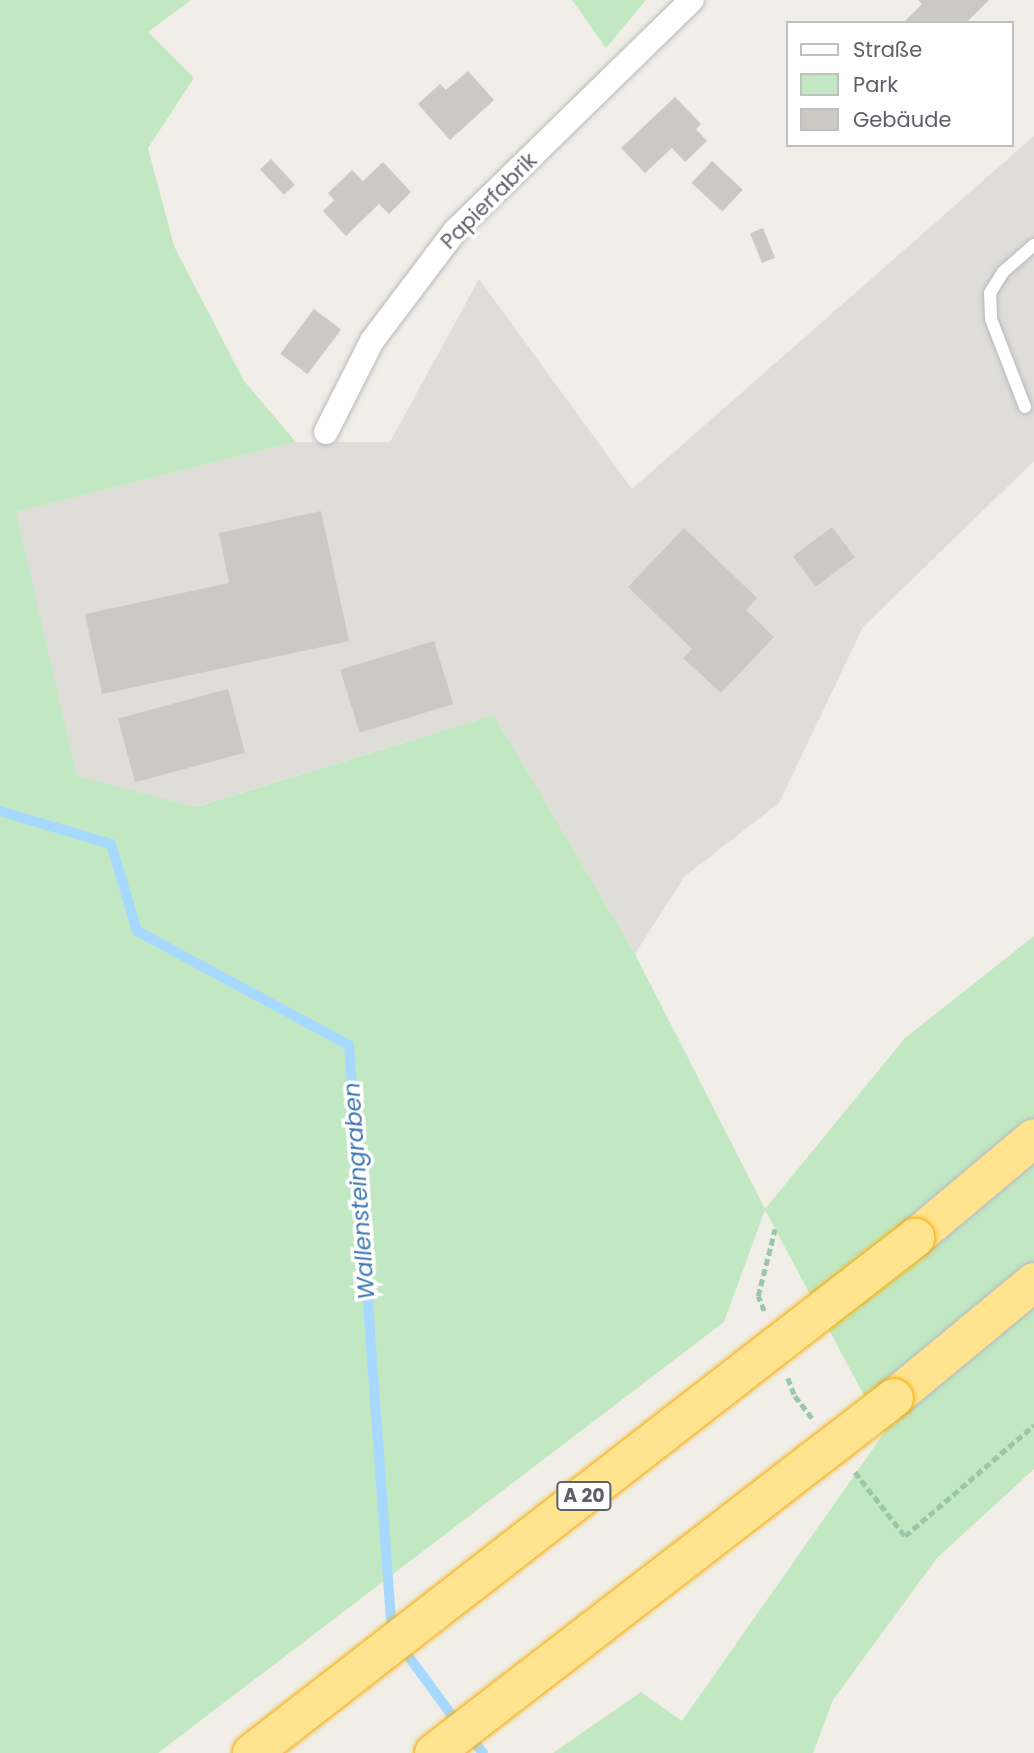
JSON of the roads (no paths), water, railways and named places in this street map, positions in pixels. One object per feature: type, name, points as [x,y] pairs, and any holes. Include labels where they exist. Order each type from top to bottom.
[{"type":"highway","name":"A 20","points":[[252,1753],[915,1238],[1034,1138]]},
{"type":"highway","points":[[434,1753],[894,1398],[1034,1282]]},
{"type":"street","name":"Papierfabrik","points":[[326,432],[372,341],[455,231],[692,0]]},
{"type":"lane","points":[[1025,407],[991,319],[990,293],[1003,272],[1034,245]]},
{"type":"waterway","name":"Wallensteingraben","points":[[0,811],[111,844],[137,931],[349,1045],[392,1633]]},
{"type":"waterway","name":"Wallensteingraben","points":[[401,1646],[458,1724]]},
{"type":"waterway","name":"Wallensteingraben","points":[[468,1735],[483,1753]]}]
